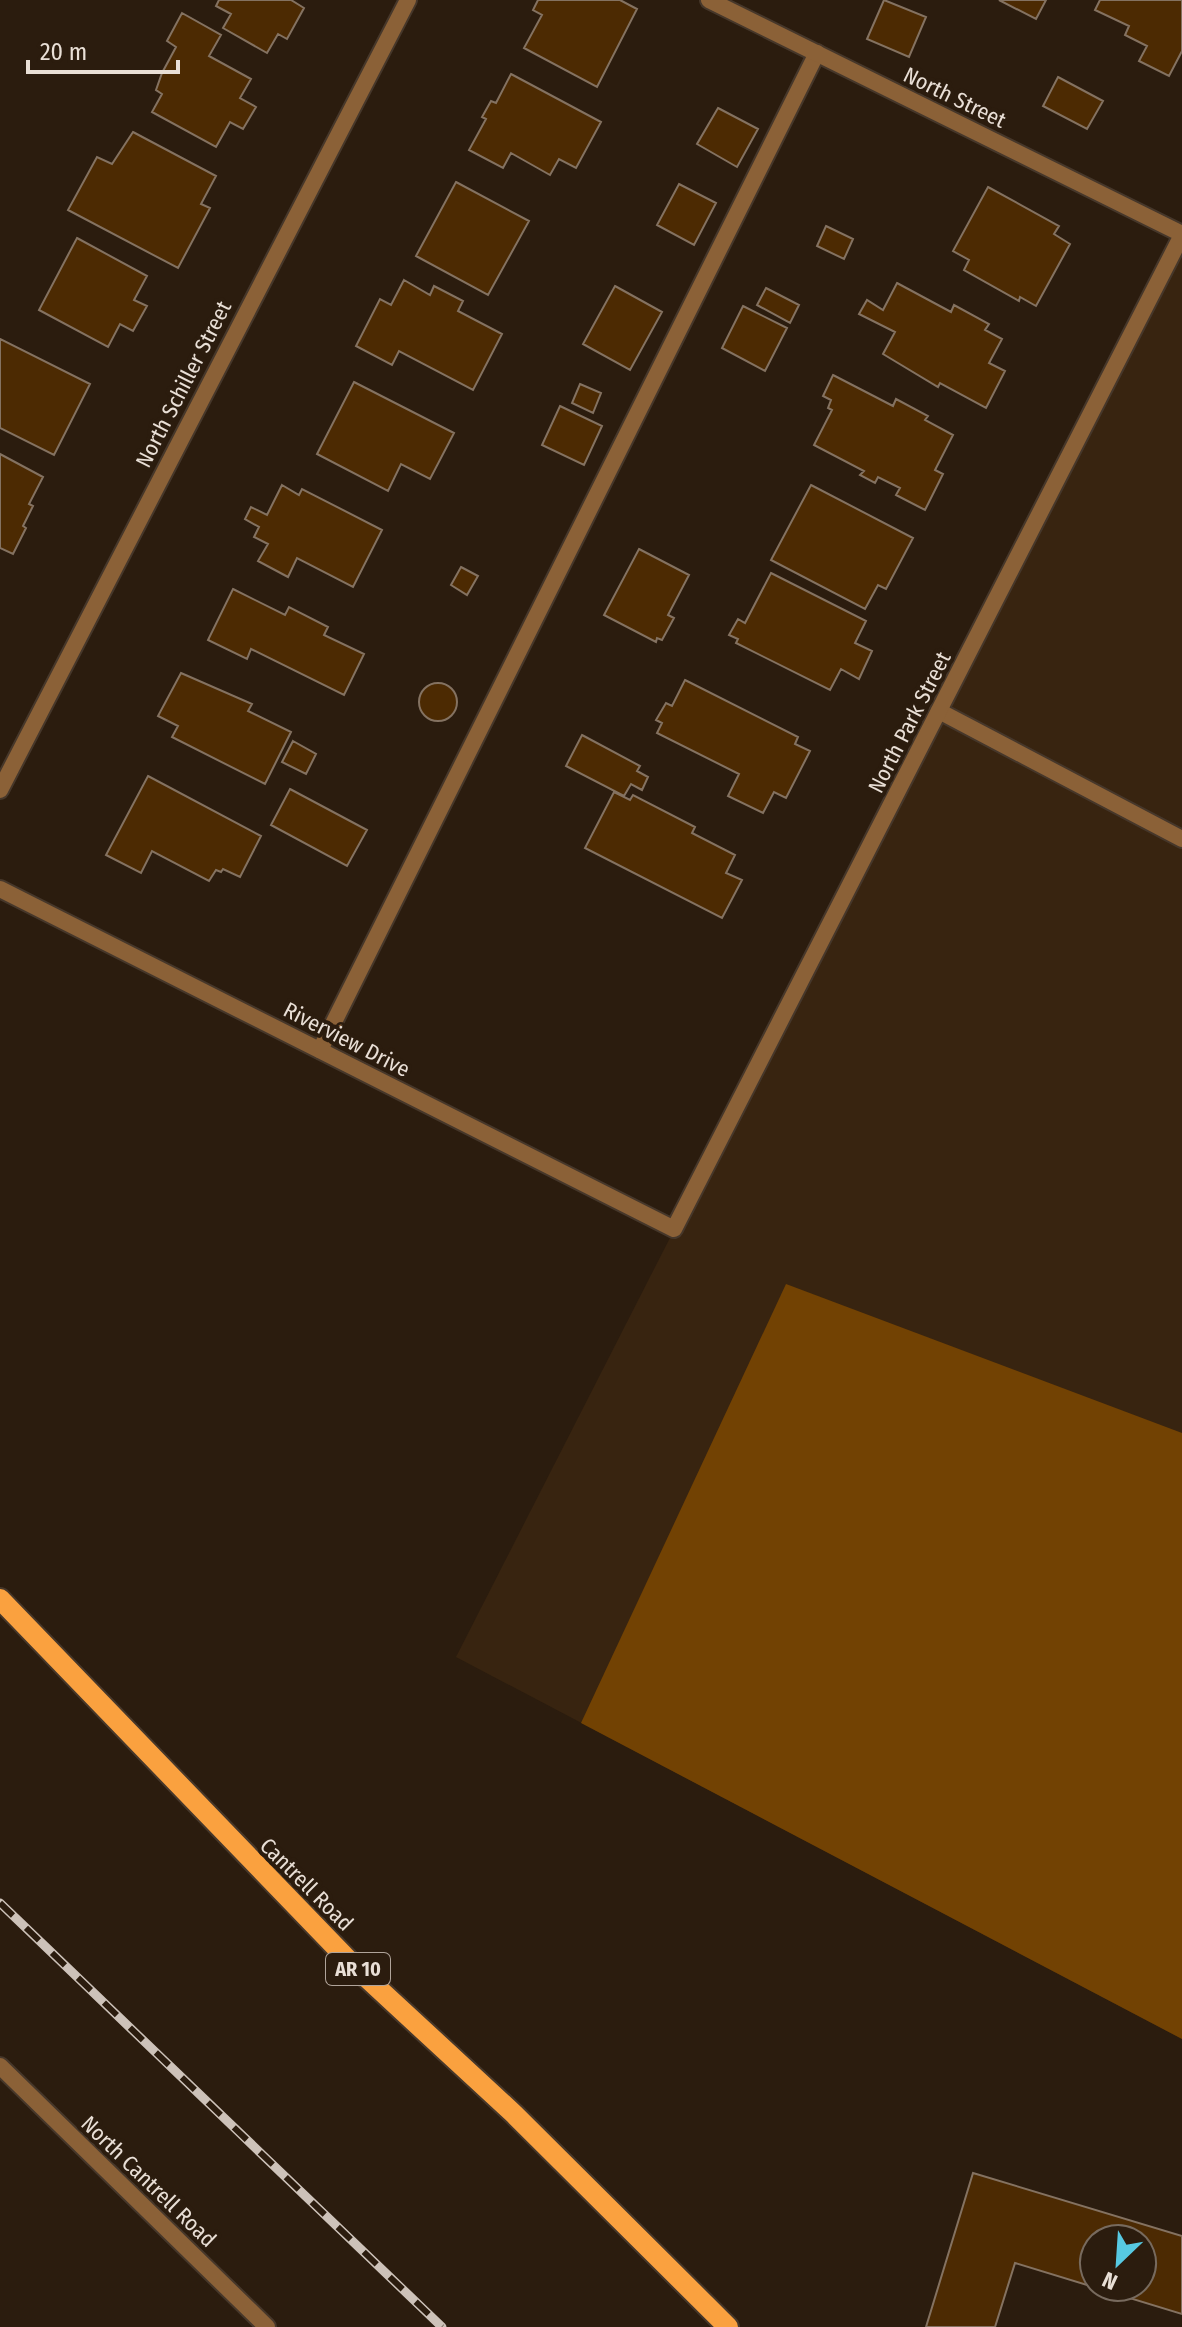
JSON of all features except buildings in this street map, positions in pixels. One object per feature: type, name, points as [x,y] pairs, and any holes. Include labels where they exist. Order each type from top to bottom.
[{"type":"main road","name":"Cantrell Road","points":[[0,1599],[333,1945],[514,2114],[728,2327]]},
{"type":"street","name":"North Schiller Street","points":[[0,790],[408,0]]},
{"type":"street","name":"North Street","points":[[709,0],[1182,234]]},
{"type":"street","points":[[320,1050],[817,53]]},
{"type":"street","name":"North Park Street","points":[[674,1229],[1182,234]]},
{"type":"street","points":[[939,711],[1182,839]]},
{"type":"street","name":"Riverview Drive","points":[[0,889],[674,1229]]},
{"type":"street","name":"North Cantrell Road","points":[[0,2066],[267,2327]]},
{"type":"shaded area","points":[[1182,235],[1182,2039],[456,1657]]},
{"type":"shaded area","points":[[786,1284],[1182,1433],[1182,2039],[581,1723]]},
{"type":"railway","points":[[0,1903],[442,2327]]}]
